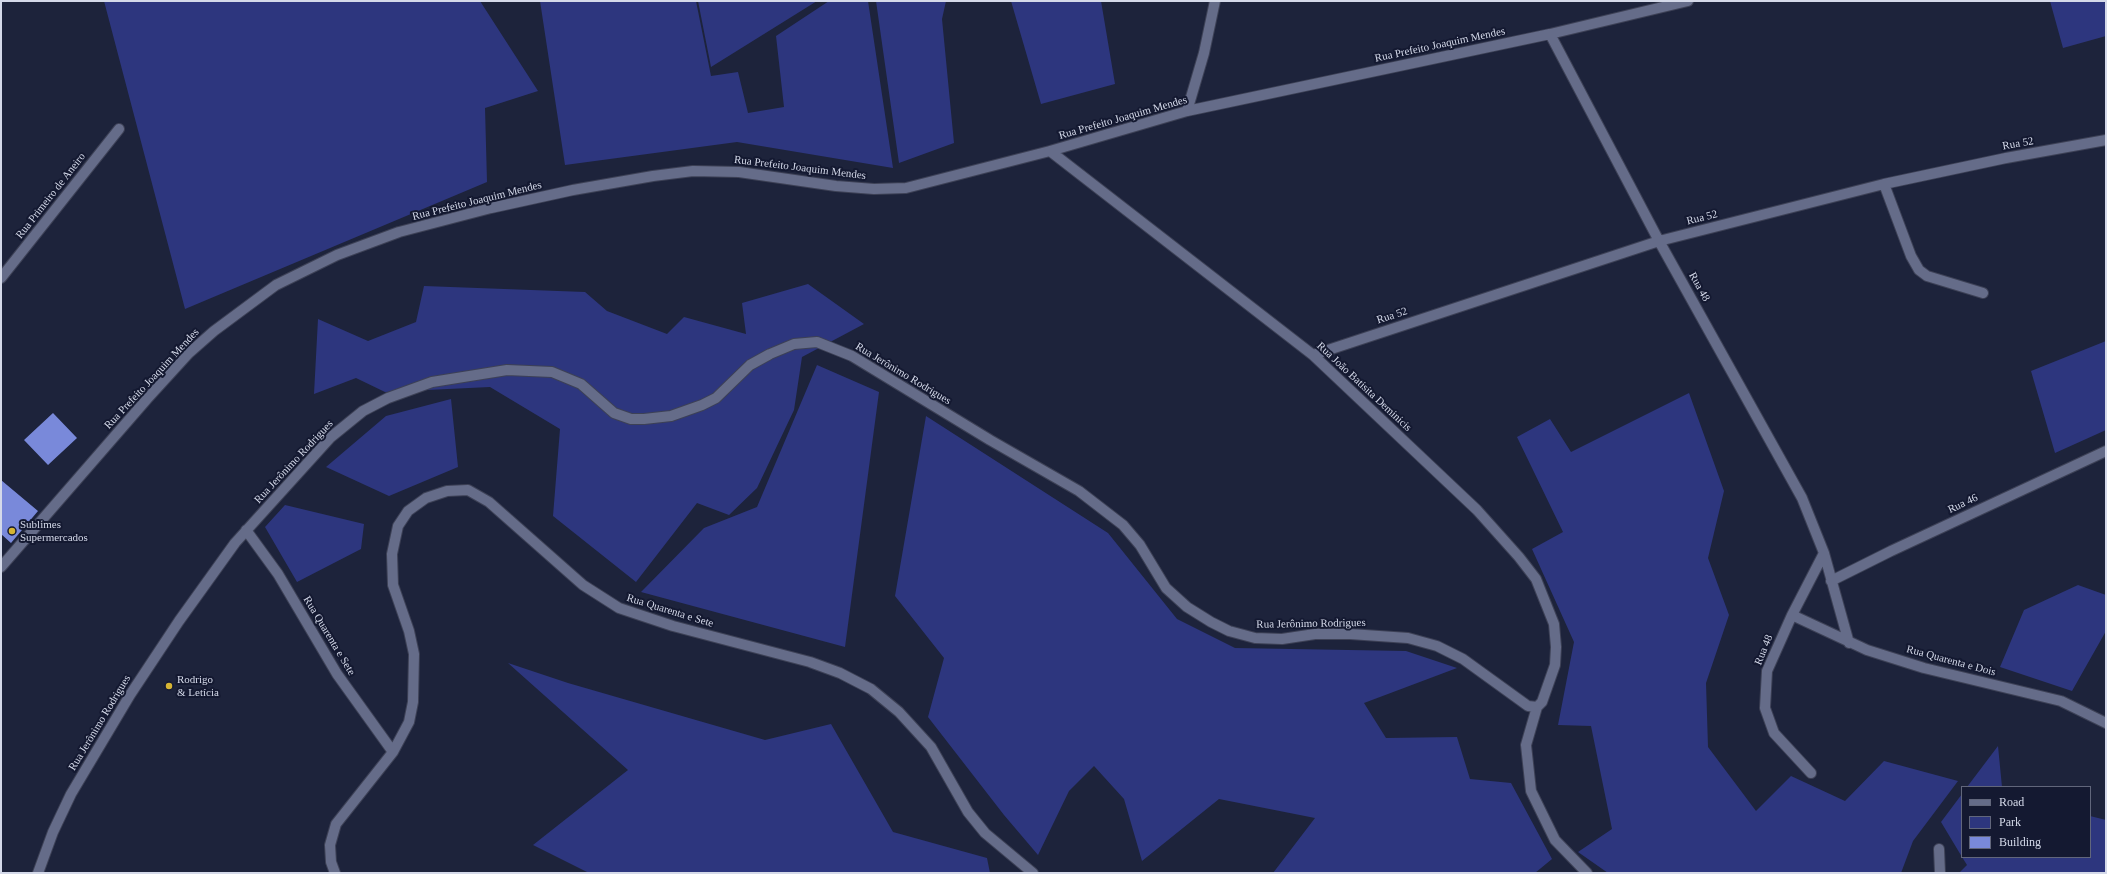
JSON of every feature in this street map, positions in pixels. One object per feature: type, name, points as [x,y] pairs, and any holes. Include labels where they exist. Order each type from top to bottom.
[{"type":"street","points":[[1187,111],[1204,53],[1215,1]]},
{"type":"street","name":"Rua Prefeito Joaquim Mendes","points":[[1,567],[189,353],[276,284],[337,256],[399,232],[491,208],[652,176],[693,171],[739,172],[836,186],[874,189],[906,188],[1050,151],[1187,111],[1550,34],[1688,1]]},
{"type":"street","name":"Rua 48","points":[[1550,34],[1659,241],[1802,498],[1824,553],[1849,643]]},
{"type":"street","name":"Rua Primeiro de Aneiro","points":[[1,278],[119,130]]},
{"type":"street","name":"Rua 52","points":[[1313,355],[1659,241],[1884,184],[2006,158],[2106,140]]},
{"type":"street","name":"Rua João Batisita Deminicis","points":[[1050,151],[1313,355],[1476,510],[1519,557],[1536,579],[1554,624],[1556,647],[1555,665],[1542,702],[1537,706],[1526,745],[1531,791],[1555,840],[1587,873]]},
{"type":"street","points":[[1884,184],[1911,256],[1919,270],[1927,276],[1983,293]]},
{"type":"street","name":"Rua Jerônimo Rodrigues","points":[[38,873],[53,832],[71,794],[130,695],[179,621],[235,543],[331,437],[363,410],[388,398],[432,382],[507,370],[552,372],[581,384],[614,413],[631,419],[644,419],[671,416],[702,405],[716,398],[750,365],[770,354],[794,344],[817,342],[852,356],[990,440],[1079,491],[1123,524],[1140,545],[1166,588],[1202,617],[1217,625],[1229,631],[1255,638],[1282,639],[1314,634],[1350,634],[1408,638],[1437,646],[1463,659],[1528,706],[1537,706]]},
{"type":"street","name":"Rua 46","points":[[1831,581],[2106,451]]},
{"type":"street","name":"Rua Quarenta e Sete","points":[[335,873],[331,862],[330,844],[336,824],[393,752],[409,722],[413,702],[414,654],[409,632],[393,585],[392,554],[398,526],[408,511],[426,498],[447,491],[468,490],[489,502],[583,585],[619,608],[673,626],[810,662],[840,673],[871,688],[899,712],[931,747],[968,812],[985,832],[1033,873]]},
{"type":"street","name":"Rua Quarenta e Sete","points":[[246,530],[278,574],[337,674],[367,718],[393,752]]},
{"type":"street","name":"Rua 48","points":[[1812,773],[1774,733],[1765,708],[1767,671],[1792,615],[1824,553]]},
{"type":"street","name":"Rua Quarenta e Dois","points":[[1792,615],[1849,643],[1924,668],[2061,701],[2106,723]]},
{"type":"street","points":[[1939,849],[1940,873]]},
{"type":"green space","points":[[104,1],[480,1],[538,91],[485,108],[487,182],[185,309]]},
{"type":"green space","points":[[540,1],[696,1],[711,76],[738,72],[748,113],[784,107],[776,36],[829,1],[868,1],[893,168],[737,142],[565,165]]},
{"type":"green space","points":[[698,1],[817,1],[711,67]]},
{"type":"green space","points":[[876,1],[946,1],[942,19],[954,143],[899,163]]},
{"type":"green space","points":[[1011,1],[1101,1],[1115,84],[1041,104]]},
{"type":"green space","points":[[2050,1],[2104,1],[2106,5],[2106,36],[2063,48]]},
{"type":"green space","points":[[808,284],[864,324],[802,357],[794,410],[757,488],[729,515],[697,503],[636,582],[553,516],[560,429],[490,387],[385,392],[356,378],[314,394],[318,319],[368,341],[416,322],[424,286],[585,292],[607,311],[667,334],[684,317],[746,334],[742,303]]},
{"type":"green space","points":[[2106,341],[2106,430],[2055,453],[2031,371]]},
{"type":"green space","points":[[817,365],[879,392],[845,647],[641,592],[704,528],[757,507]]},
{"type":"green space","points":[[1689,393],[1724,491],[1708,558],[1729,615],[1706,683],[1708,747],[1756,811],[1791,776],[1845,801],[1884,761],[1958,781],[1913,841],[1901,873],[1608,873],[1578,852],[1612,829],[1591,726],[1558,725],[1574,642],[1532,549],[1563,532],[1517,437],[1550,419],[1571,452]]},
{"type":"green space","points":[[451,399],[458,467],[389,496],[326,467],[386,416]]},
{"type":"green space","points":[[926,416],[1108,533],[1177,619],[1235,648],[1406,651],[1457,668],[1364,703],[1386,738],[1457,737],[1470,779],[1511,783],[1552,859],[1535,873],[1273,873],[1315,818],[1219,799],[1142,861],[1124,799],[1094,766],[1069,791],[1038,855],[1004,815],[928,717],[944,658],[895,596]]},
{"type":"green space","points":[[285,505],[364,524],[361,549],[297,582],[265,527]]},
{"type":"green space","points":[[2078,585],[2106,595],[2106,631],[2072,691],[2000,667],[2024,610]]},
{"type":"green space","points":[[508,663],[568,683],[765,740],[831,724],[893,832],[987,858],[990,873],[589,873],[533,845],[628,770]]},
{"type":"green space","points":[[1998,746],[2002,786],[1968,786]]},
{"type":"green space","points":[[1961,795],[1961,855],[1941,822]]},
{"type":"green space","points":[[2091,816],[2106,820],[2106,873],[1959,873],[1967,865],[1963,858],[2091,858]]},
{"type":"building","points":[[53,413],[77,438],[48,465],[24,440]]},
{"type":"building","points":[[1,480],[38,511],[11,543],[1,534]]},
{"type":"place","name":"Sublimes Supermercados","points":[[12,531]]},
{"type":"place","name":"Rodrigo & Letícia","points":[[169,686]]}]
